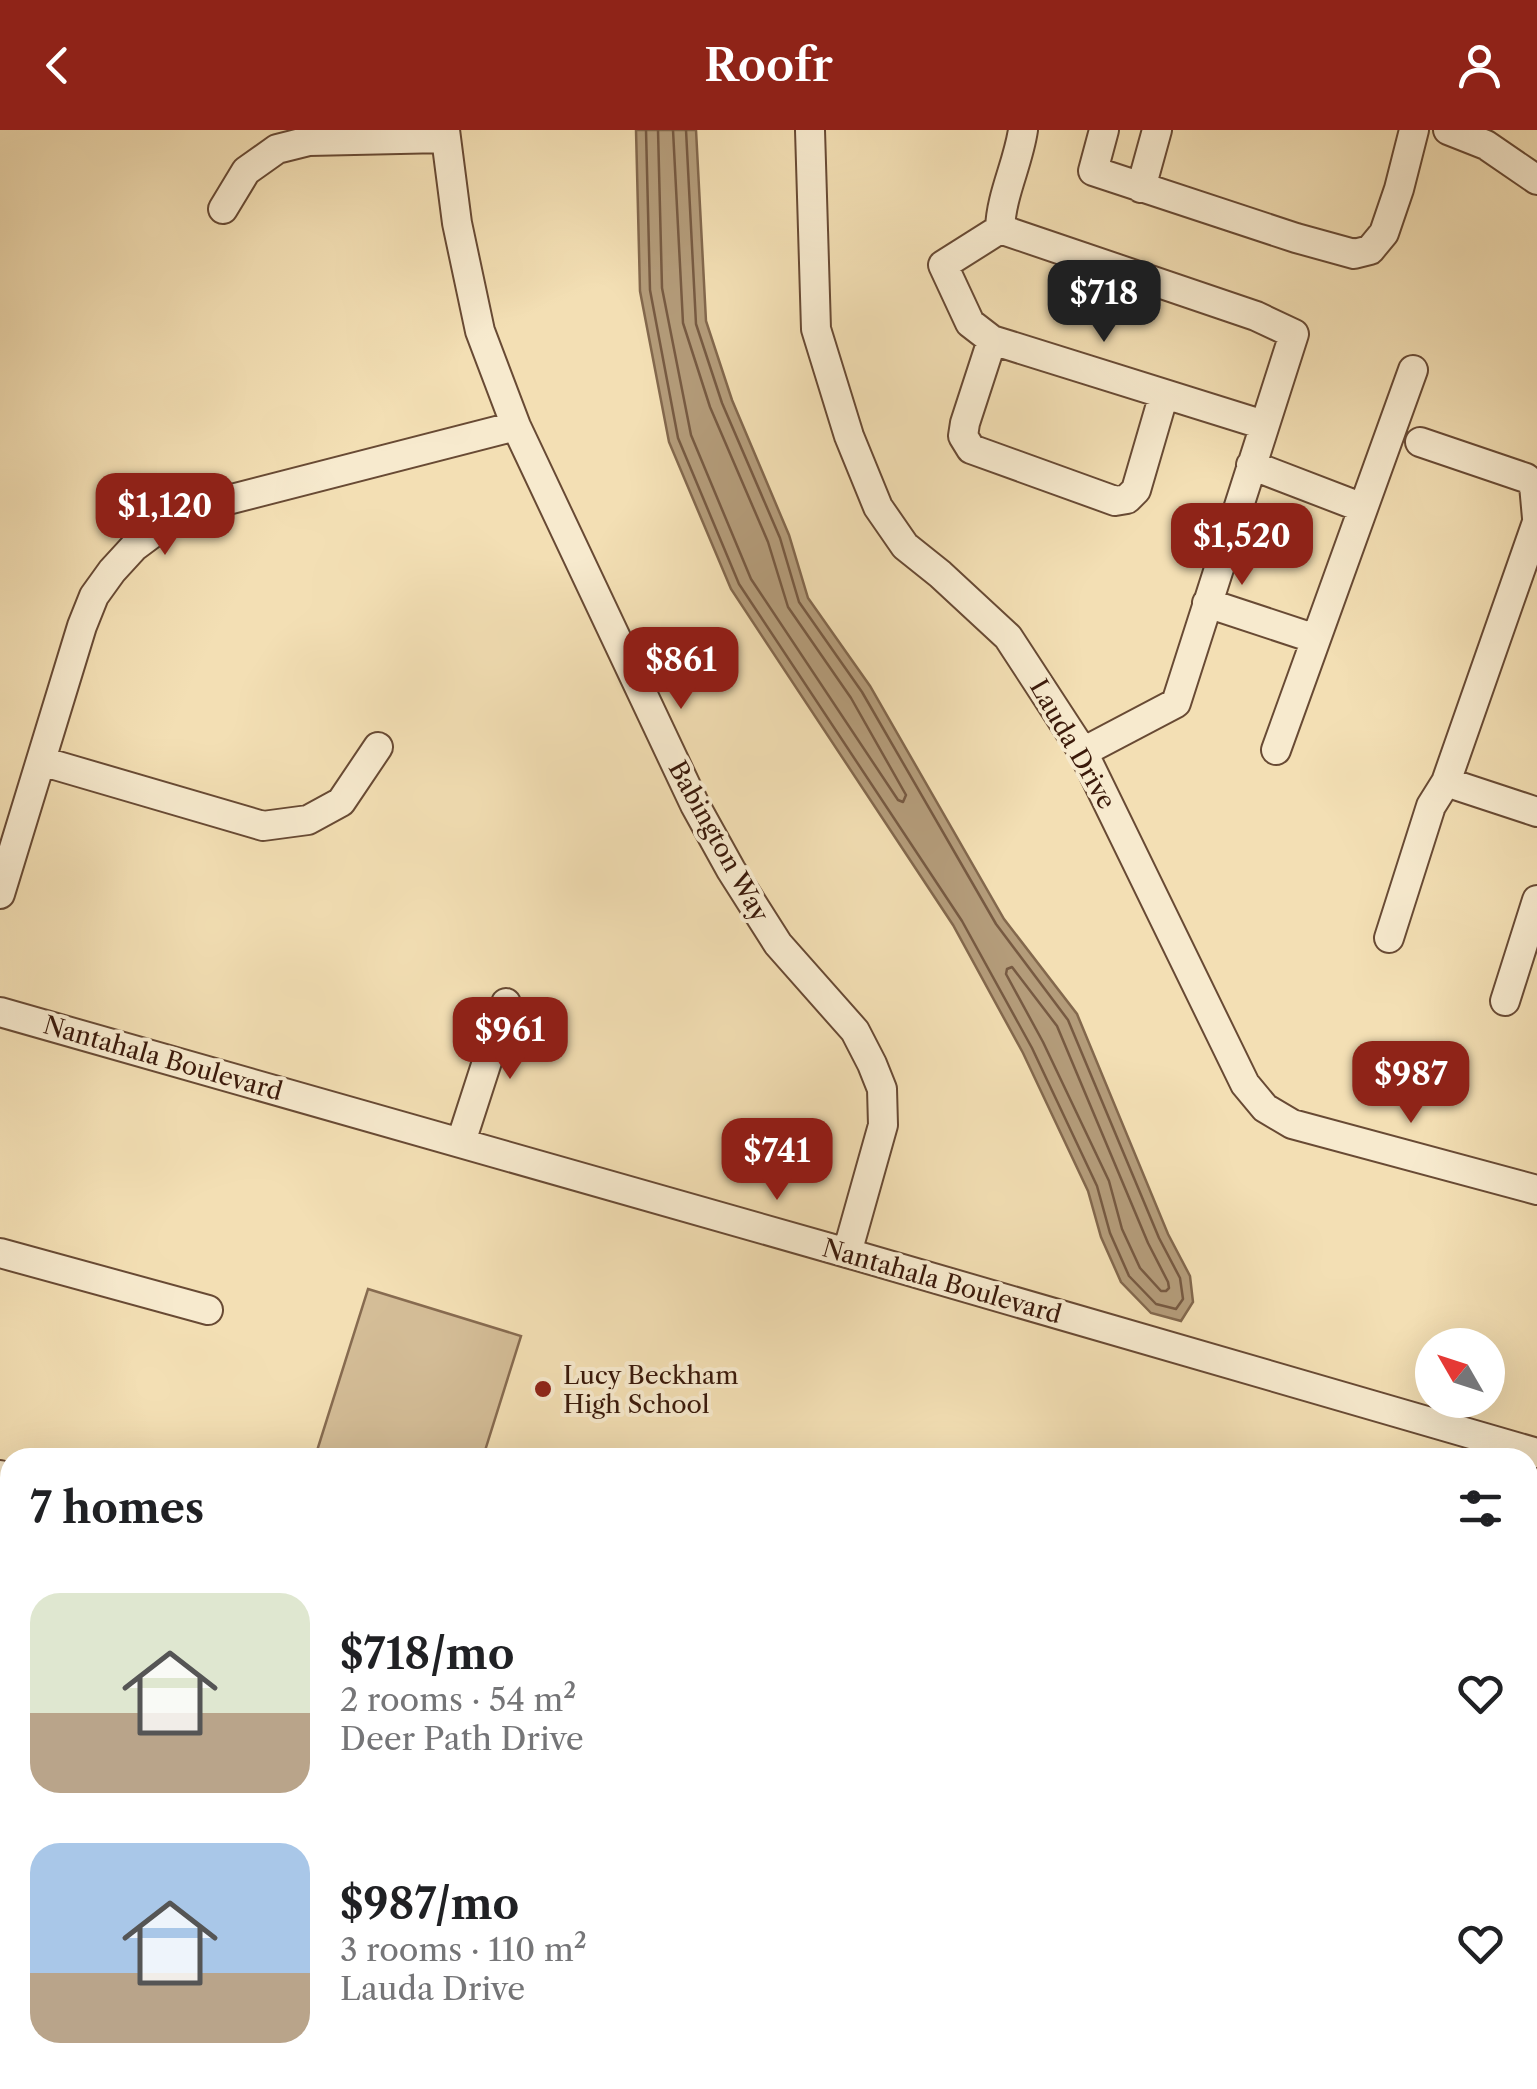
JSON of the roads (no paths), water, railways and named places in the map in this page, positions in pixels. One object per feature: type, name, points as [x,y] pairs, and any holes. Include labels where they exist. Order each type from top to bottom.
[{"type":"street","name":"Lauda Drive","points":[[810,130],[816,328],[849,436],[878,508],[905,546],[1008,636],[1083,752],[1245,1084],[1265,1108],[1292,1124],[1537,1190]]},
{"type":"street","points":[[1000,230],[1001,209],[1023,130]]},
{"type":"street","points":[[1104,130],[1093,171],[1354,254],[1370,250],[1384,232],[1414,130]]},
{"type":"street","points":[[1141,188],[1158,130]]},
{"type":"street","points":[[1448,130],[1533,169]]},
{"type":"street","points":[[223,209],[246,172],[276,148],[309,141],[445,134]]},
{"type":"street","name":"Babington Way","points":[[445,134],[457,223],[480,331],[516,426],[704,821],[778,944],[855,1031],[882,1089],[883,1125],[847,1253]]},
{"type":"street","points":[[1000,230],[1256,316],[1294,334],[1176,703],[1083,752]]},
{"type":"street","points":[[1000,230],[943,265],[970,323],[992,340],[1264,425]]},
{"type":"street","points":[[992,340],[965,423],[964,436],[972,449],[1116,501],[1127,500],[1136,490],[1164,394]]},
{"type":"street","points":[[1276,750],[1413,370]]},
{"type":"street","points":[[0,894],[82,626],[94,596],[134,547],[182,512],[516,426]]},
{"type":"street","points":[[1390,938],[1431,806],[1446,782],[1537,520],[1534,485],[1526,478],[1420,442]]},
{"type":"street","points":[[1251,465],[1363,508]]},
{"type":"street","points":[[1207,603],[1316,640]]},
{"type":"street","points":[[41,761],[264,826],[308,820],[341,802],[378,747]]},
{"type":"street","points":[[1446,782],[1537,812]]},
{"type":"street","points":[[1505,1001],[1537,900]]},
{"type":"street","points":[[461,1142],[506,1003]]},
{"type":"street","name":"Nantahala Boulevard","points":[[0,1012],[1520,1448]]},
{"type":"street","points":[[0,1253],[208,1310]]},
{"type":"water","points":[[636,130],[696,130],[706,321],[732,400],[789,535],[808,598],[870,686],[1004,919],[1077,1014],[1168,1234],[1190,1276],[1193,1302],[1181,1321],[1151,1313],[1121,1282],[1101,1237],[1088,1191],[1023,1053],[953,925],[731,589],[669,442],[640,291]]},
{"type":"place","name":"Lucy Beckham High School","points":[[543,1389]]}]
